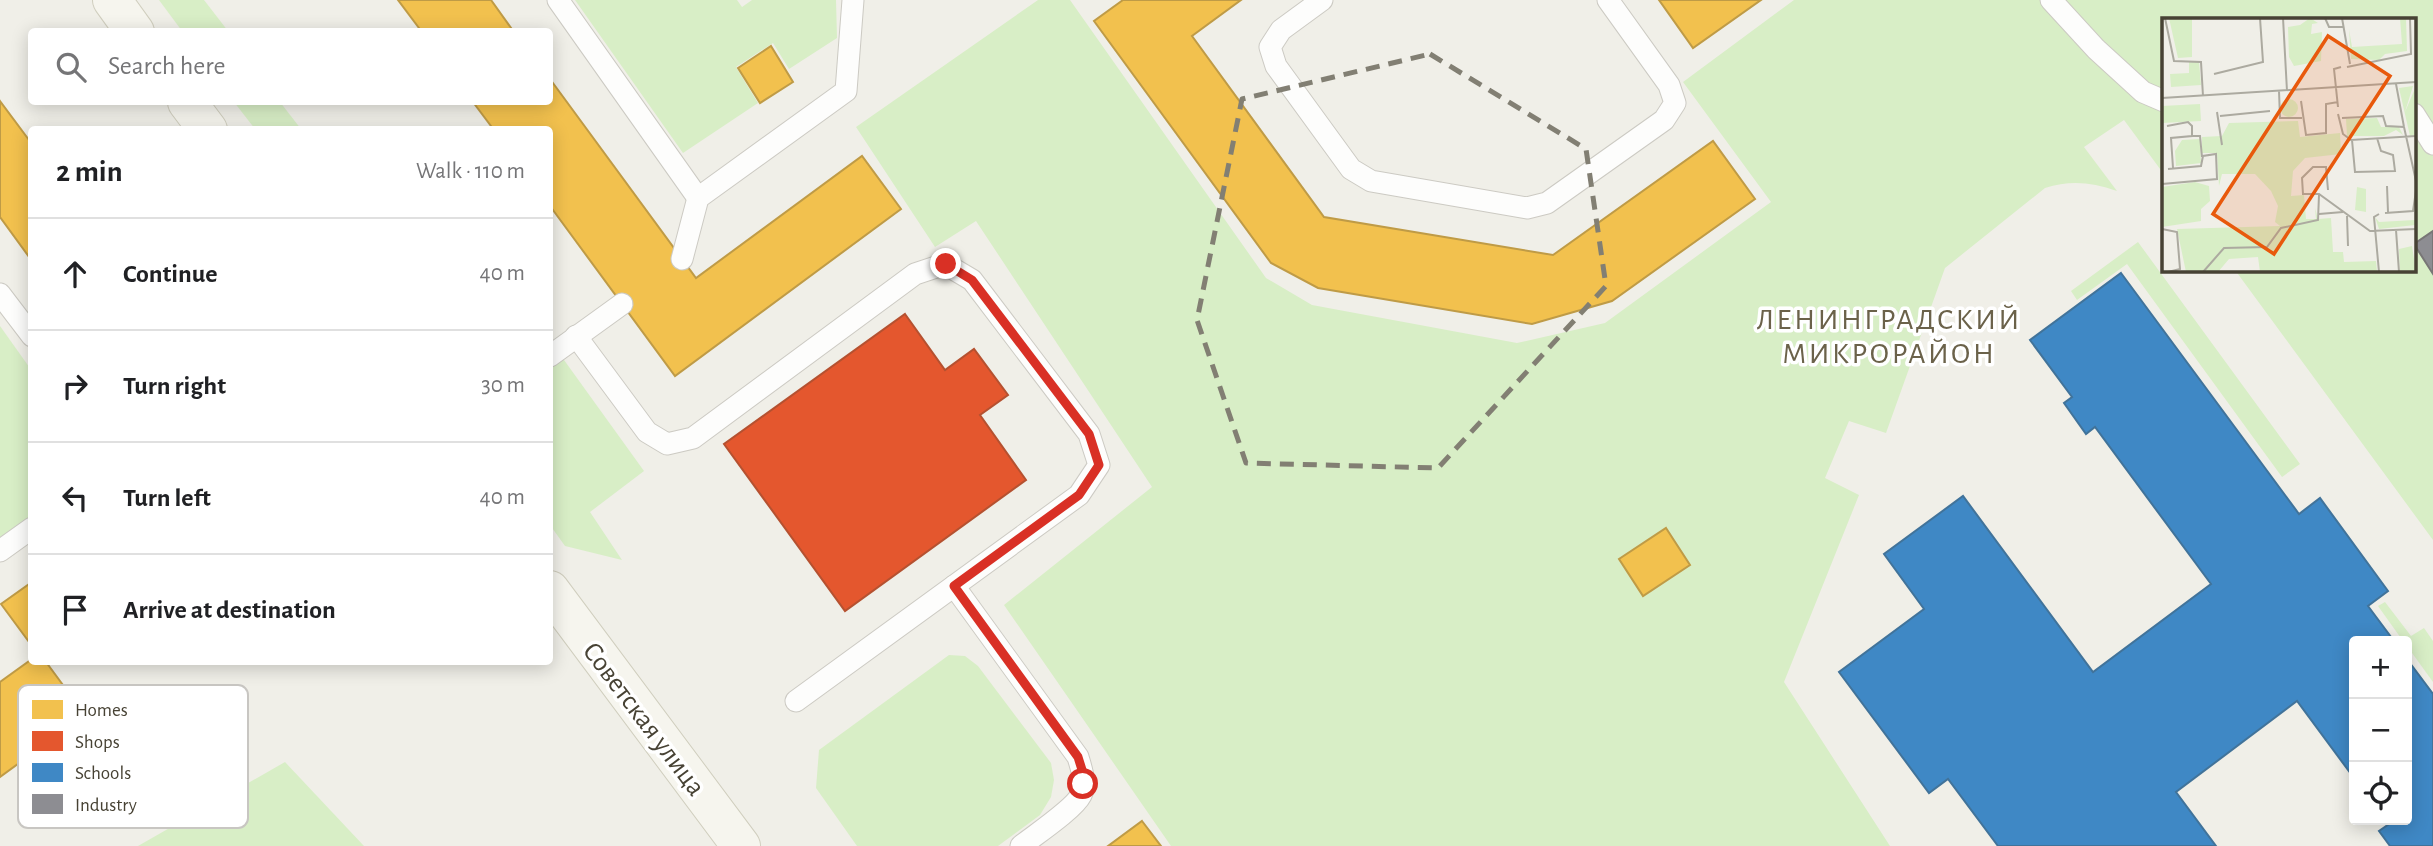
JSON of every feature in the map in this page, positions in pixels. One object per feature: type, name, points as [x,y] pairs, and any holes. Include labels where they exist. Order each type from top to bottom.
[{"type":"street","points":[[112,0],[132,28]]},
{"type":"street","points":[[189,105],[205,126]]},
{"type":"street","name":"Советская улица","points":[[553,594],[741,846]]},
{"type":"lane","points":[[558,0],[698,198]]},
{"type":"lane","points":[[682,259],[698,198],[846,92],[853,0]]},
{"type":"lane","points":[[1322,0],[1281,30],[1270,47],[1276,66],[1351,169],[1371,181],[1527,208],[1547,203],[1653,128],[1664,120],[1675,103],[1669,85],[1608,0]]},
{"type":"lane","points":[[2051,0],[2096,49],[2143,92],[2162,100]]},
{"type":"lane","points":[[2416,117],[2433,144]]},
{"type":"lane","points":[[576,336],[646,432],[667,444],[693,438],[915,274],[946,264],[972,280],[1089,434],[1099,465],[1079,495],[796,702]]},
{"type":"lane","points":[[0,295],[28,331]]},
{"type":"lane","points":[[553,354],[622,304]]},
{"type":"lane","points":[[0,551],[28,531]]},
{"type":"lane","points":[[954,586],[1078,757],[1083,773],[1081,795],[1073,805],[1021,846]]},
{"type":"highlighted area","points":[[1430,54],[1586,149],[1606,286],[1438,468],[1246,463],[1197,320],[1242,99]]},
{"type":"green space","points":[[159,0],[204,0],[226,28],[180,28]]},
{"type":"green space","points":[[575,0],[737,0],[742,7],[752,0],[836,0],[837,38],[789,69],[773,43],[736,67],[758,103],[683,153]]},
{"type":"green space","points":[[1038,0],[1070,0],[1266,278],[1312,305],[1517,343],[1605,323],[1771,202],[1683,82],[1794,0],[2433,0],[2433,540],[2236,271],[2416,271],[2416,18],[2162,18],[2162,172],[2124,120],[2084,147],[2117,191],[2081,183],[2045,188],[1945,268],[1886,433],[1849,421],[1825,478],[1859,495],[1784,682],[1890,846],[1171,846],[1004,605],[1152,487],[976,221],[935,247],[856,127]]},
{"type":"green space","points":[[236,105],[282,105],[299,126],[253,126]]},
{"type":"green space","points":[[2138,242],[2300,464],[2282,477],[2127,264],[2077,300],[2071,291]]},
{"type":"green space","points":[[0,326],[28,365],[28,524],[0,547]]},
{"type":"green space","points":[[553,358],[564,360],[644,471],[590,512],[622,560],[565,546],[553,529]]},
{"type":"green space","points":[[2385,602],[2411,636],[2399,636],[2378,606]]},
{"type":"green space","points":[[2424,628],[2433,641],[2433,682],[2412,653],[2411,636]]},
{"type":"green space","points":[[949,655],[965,656],[978,666],[1051,763],[1054,780],[1051,797],[1040,815],[998,846],[857,846],[816,788],[819,750]]},
{"type":"green space","points":[[285,762],[364,846],[138,846],[170,828],[248,828],[248,783]]},
{"type":"building: Homes","points":[[398,0],[491,0],[511,28],[419,28]]},
{"type":"building: Homes","points":[[1123,0],[1241,0],[1192,36],[1324,217],[1553,255],[1713,141],[1755,199],[1612,301],[1532,324],[1318,288],[1271,263],[1094,21]]},
{"type":"building: Homes","points":[[1659,0],[1761,0],[1693,48]]},
{"type":"building: Homes","points":[[771,46],[793,82],[760,103],[738,68]]},
{"type":"building: Homes","points":[[553,83],[696,278],[862,156],[901,209],[675,376],[553,210],[553,126],[491,126],[475,105],[553,105]]},
{"type":"building: Homes","points":[[0,101],[28,139],[28,256],[0,217]]},
{"type":"building: Homes","points":[[1666,528],[1690,565],[1643,596],[1619,559]]},
{"type":"building: Homes","points":[[28,585],[28,641],[1,604]]},
{"type":"building: Homes","points":[[28,662],[28,665],[48,665],[63,685],[18,685],[18,764],[0,777],[0,682]]},
{"type":"building: Homes","points":[[1142,821],[1161,846],[1108,846]]},
{"type":"building: Shops","points":[[905,314],[945,370],[974,349],[1008,395],[980,415],[1026,480],[845,611],[724,444]]},
{"type":"building: Schools","points":[[2121,273],[2299,514],[2320,498],[2388,591],[2368,606],[2390,636],[2349,636],[2349,771],[2297,701],[2176,792],[2216,846],[1998,846],[1948,779],[1929,793],[1839,672],[1924,609],[1884,554],[1963,496],[2093,672],[2211,584],[2095,427],[2086,434],[2064,403],[2072,397],[2030,340]]},
{"type":"building: Schools","points":[[2412,666],[2433,694],[2433,846],[2390,846],[2379,831],[2388,825],[2412,825]]},
{"type":"building: Industry","points":[[2433,231],[2433,274],[2416,247],[2416,243]]},
{"type":"district","name":"ЛЕНИНГРАДСКИЙ МИКРОРАЙОН","points":[[1889,336]]},
{"type":"route","points":[[946,264],[972,280],[1089,434],[1099,465],[1079,495],[954,586],[1078,757],[1083,784]]}]
